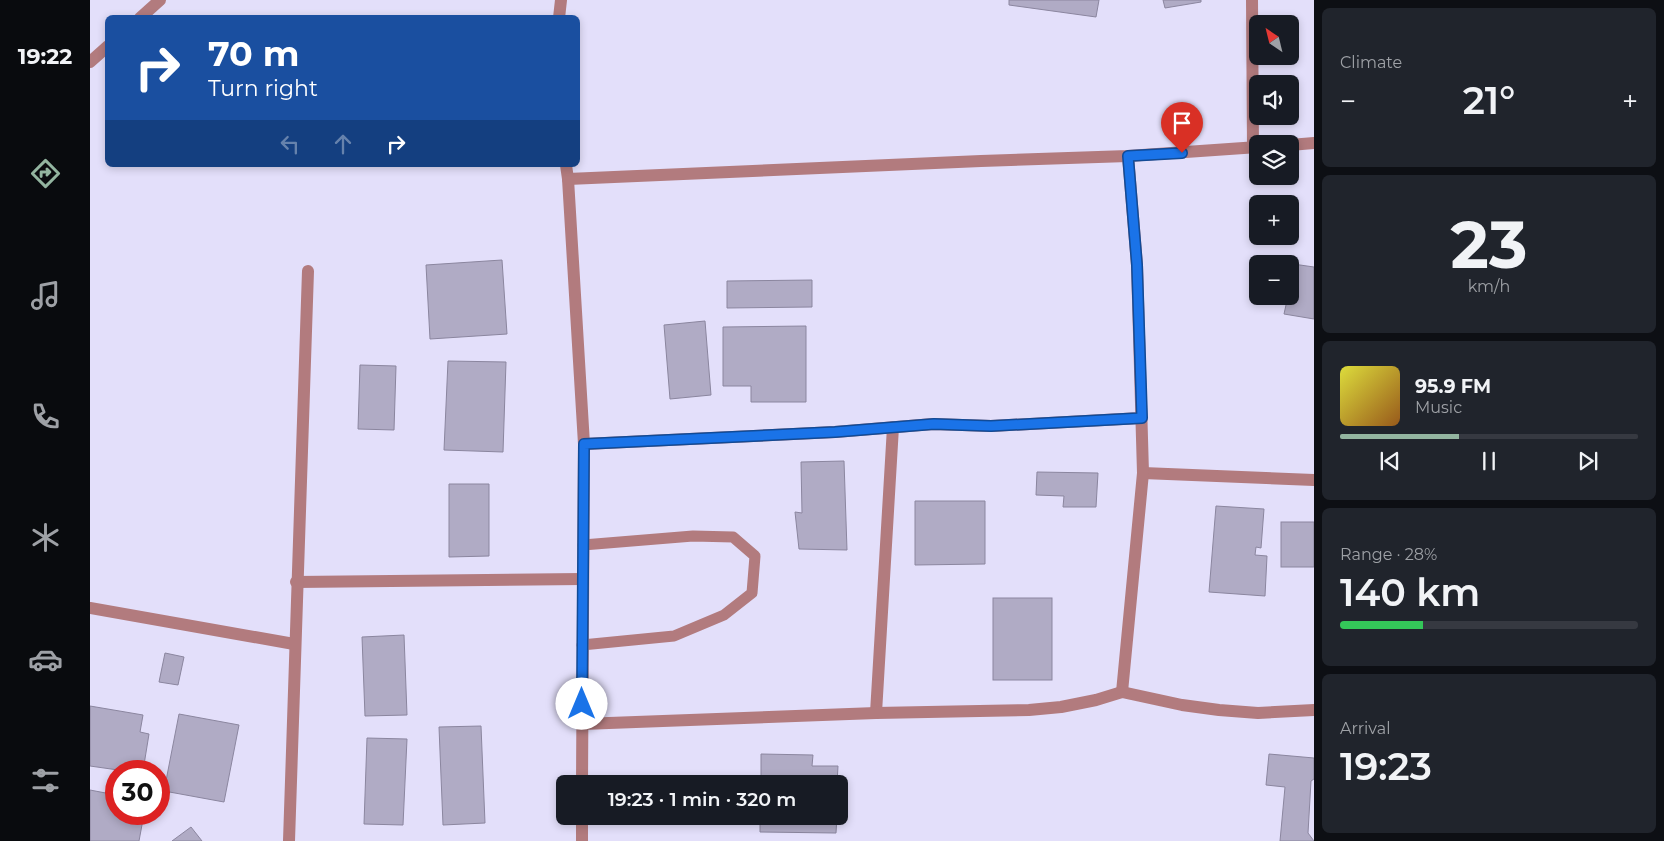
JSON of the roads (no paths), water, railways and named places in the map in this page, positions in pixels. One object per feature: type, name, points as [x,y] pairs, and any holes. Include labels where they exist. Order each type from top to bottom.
[{"type":"street","points":[[143,15],[160,0]]},
{"type":"street","points":[[559,15],[561,0]]},
{"type":"street","points":[[1252,0],[1255,135]]},
{"type":"street","points":[[90,62],[105,49]]},
{"type":"street","points":[[1299,145],[1314,144]]},
{"type":"street","points":[[568,179],[1128,156],[1249,147]]},
{"type":"street","points":[[1122,692],[1143,473],[1137,265],[1128,156]]},
{"type":"street","points":[[566,167],[584,444],[582,775]]},
{"type":"street","points":[[288,841],[308,271]]},
{"type":"street","points":[[584,444],[835,432],[934,424],[991,426],[1142,418]]},
{"type":"street","points":[[876,713],[893,427]]},
{"type":"street","points":[[1143,473],[1314,480]]},
{"type":"street","points":[[296,582],[582,579]]},
{"type":"street","points":[[90,608],[294,644]]},
{"type":"street","points":[[582,724],[1045,709],[1096,700],[1122,692],[1182,705],[1218,710],[1258,713],[1314,710]]},
{"type":"street","points":[[582,825],[582,841]]},
{"type":"lane","points":[[582,645],[674,636],[724,615],[752,593],[755,556],[733,537],[693,536],[583,545]]}]
